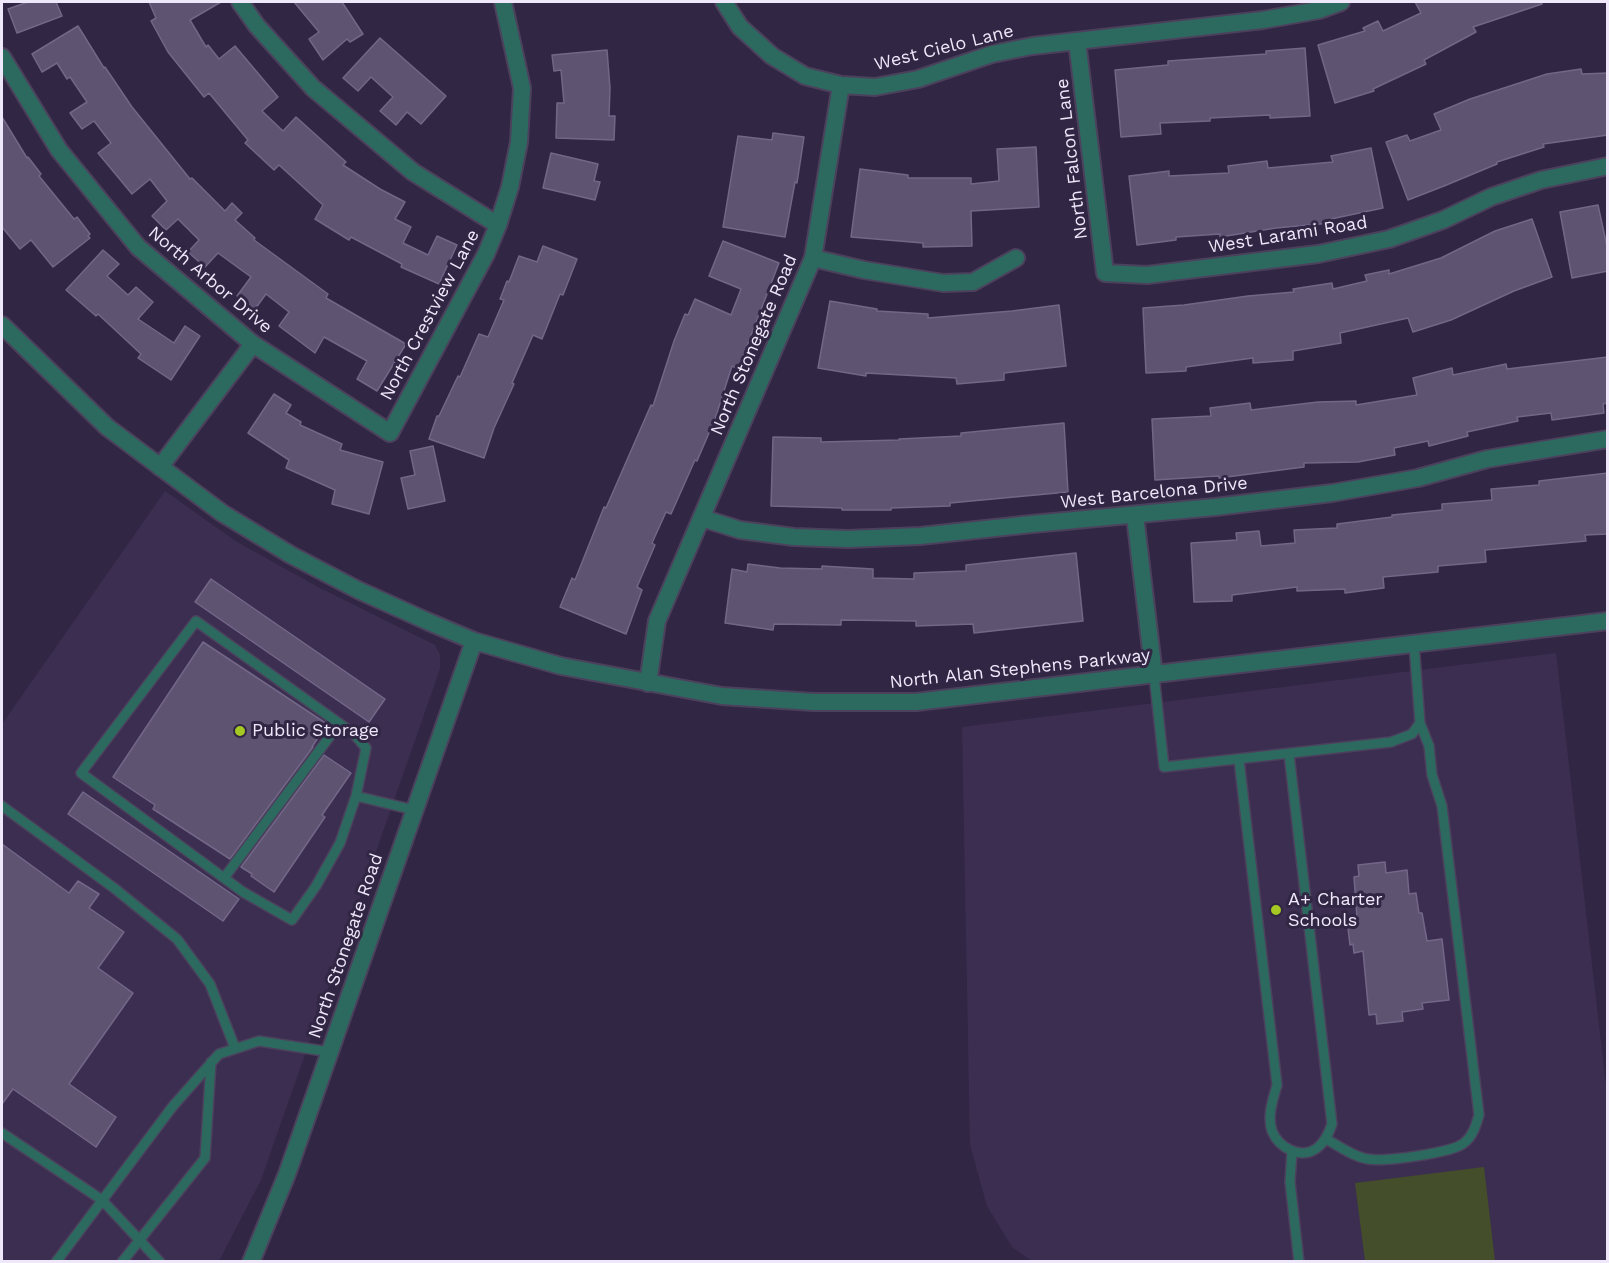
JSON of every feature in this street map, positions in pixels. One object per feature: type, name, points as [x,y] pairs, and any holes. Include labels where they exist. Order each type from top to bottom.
[{"type":"street","points":[[240,2],[257,26],[313,88],[414,172],[498,225]]},
{"type":"street","name":"North Crestview Lane","points":[[390,433],[486,254],[510,187],[519,142],[522,87],[503,2]]},
{"type":"street","points":[[724,2],[740,27],[772,56],[805,76],[841,85]]},
{"type":"street","name":"West Cielo Lane","points":[[841,85],[875,87],[918,79],[992,54],[1032,46],[1263,20],[1319,10],[1341,2]]},
{"type":"street","name":"North Falcon Lane","points":[[1077,41],[1105,273]]},
{"type":"street","name":"North Arbor Drive","points":[[2,57],[59,150],[138,247],[253,344],[390,433]]},
{"type":"street","name":"North Stonegate Road","points":[[648,683],[657,621],[813,258],[841,85]]},
{"type":"street","name":"West Larami Road","points":[[1105,273],[1147,275],[1318,254],[1389,239],[1443,220],[1491,197],[1541,180],[1608,166]]},
{"type":"street","points":[[813,258],[864,270],[944,283],[973,282],[1016,258]]},
{"type":"street","name":"North Alan Stephens Parkway","points":[[2,325],[107,427],[222,513],[291,555],[357,590],[474,641],[561,666],[648,683],[722,696],[814,702],[916,702],[1608,621]]},
{"type":"street","points":[[160,467],[253,344]]},
{"type":"street","name":"West Barcelona Drive","points":[[702,518],[740,530],[794,537],[848,539],[921,536],[1135,516],[1332,493],[1418,478],[1486,459],[1608,440]]},
{"type":"street","points":[[1135,516],[1154,675]]},
{"type":"street","name":"North Stonegate Road","points":[[250,1262],[287,1174],[474,641]]},
{"type":"lane","points":[[196,621],[339,724],[354,734],[366,748],[356,796],[340,843],[316,886],[292,920],[243,892],[81,773],[196,621]]},
{"type":"lane","points":[[1326,1139],[1366,1159],[1378,1160],[1447,1151],[1464,1143],[1474,1131],[1479,1115],[1442,806],[1432,775],[1429,746],[1420,723],[1414,644]]},
{"type":"lane","points":[[1154,675],[1164,767],[1391,742],[1412,734],[1420,723]]},
{"type":"lane","points":[[224,878],[339,724]]},
{"type":"lane","points":[[1239,760],[1277,1085],[1270,1113],[1271,1130],[1280,1144],[1292,1151],[1306,1152],[1317,1148],[1326,1139],[1332,1124],[1289,754]]},
{"type":"lane","points":[[356,796],[414,810]]},
{"type":"lane","points":[[2,806],[114,888],[177,939],[210,984],[235,1048]]},
{"type":"lane","points":[[56,1262],[173,1106],[219,1054],[259,1041],[330,1052]]},
{"type":"lane","points":[[122,1262],[205,1158],[211,1062]]},
{"type":"lane","points":[[2,1133],[102,1200],[160,1262]]},
{"type":"lane","points":[[1292,1151],[1290,1182],[1299,1262]]},
{"type":"shaded area","points":[[165,491],[237,542],[320,588],[435,645],[440,655],[440,669],[261,1180],[219,1261],[2,1262],[2,724]]},
{"type":"shaded area","name":"A+ Charter Schools","points":[[1556,653],[1607,1094],[1607,1261],[1033,1262],[1012,1247],[987,1206],[970,1145],[962,727]]},
{"type":"green space","points":[[1484,1167],[1495,1261],[1365,1261],[1355,1183]]},
{"type":"building","points":[[28,2],[56,2],[62,16],[17,33],[8,9]]},
{"type":"building","points":[[149,2],[221,2],[190,20],[206,47],[208,45],[219,59],[235,46],[278,97],[262,111],[283,131],[296,117],[346,162],[343,165],[405,202],[395,219],[411,227],[403,243],[428,255],[437,236],[457,245],[439,284],[401,267],[402,264],[351,237],[349,240],[315,219],[323,205],[279,165],[274,170],[245,143],[248,140],[209,93],[204,97],[168,52],[151,21],[156,18]]},
{"type":"building","points":[[294,2],[342,2],[363,34],[350,42],[347,39],[323,60],[309,39],[319,32]]},
{"type":"building","points":[[1415,2],[1542,2],[1542,4],[1473,27],[1476,32],[1424,60],[1426,64],[1373,89],[1374,91],[1335,103],[1318,45],[1365,31],[1363,28],[1378,21],[1383,31],[1421,13]]},
{"type":"building","points":[[78,26],[132,107],[190,179],[192,178],[225,211],[232,203],[242,213],[235,220],[255,238],[254,240],[328,294],[326,298],[406,344],[377,391],[357,379],[367,361],[324,337],[315,353],[279,326],[289,312],[266,294],[255,309],[237,296],[251,277],[218,253],[205,267],[188,252],[199,240],[178,219],[166,230],[152,216],[167,201],[150,179],[132,194],[98,153],[111,143],[94,121],[82,129],[70,113],[87,102],[70,77],[67,79],[57,63],[42,72],[32,54]]},
{"type":"building","points":[[380,38],[446,96],[421,124],[407,112],[396,125],[380,111],[393,97],[371,77],[358,91],[343,78]]},
{"type":"building","points":[[1305,48],[1310,116],[1270,118],[1270,115],[1160,123],[1161,134],[1121,137],[1115,70],[1168,65],[1168,61],[1266,54],[1266,51]]},
{"type":"building","points":[[607,50],[610,88],[609,116],[615,116],[614,140],[556,138],[557,103],[564,103],[561,70],[554,71],[552,55]]},
{"type":"building","points":[[1581,69],[1582,74],[1608,73],[1608,135],[1543,144],[1544,147],[1497,162],[1497,164],[1408,200],[1386,142],[1407,135],[1410,141],[1441,130],[1434,114],[1470,99],[1547,74]]},
{"type":"building","points":[[2,117],[27,158],[41,174],[39,176],[74,219],[77,217],[90,234],[88,236],[90,238],[53,267],[31,240],[20,249],[2,227]]},
{"type":"building","points":[[773,133],[804,137],[785,237],[723,227],[738,136],[772,140]]},
{"type":"building","points":[[1036,147],[1039,207],[971,211],[972,246],[923,247],[923,243],[851,237],[860,169],[908,175],[908,178],[971,178],[971,184],[999,181],[997,149]]},
{"type":"building","points":[[1371,148],[1383,208],[1331,219],[1331,223],[1276,228],[1220,237],[1220,234],[1176,237],[1176,240],[1137,245],[1129,176],[1169,171],[1169,176],[1229,173],[1228,166],[1267,161],[1268,168],[1333,162],[1331,156]]},
{"type":"building","points":[[551,153],[598,164],[594,181],[600,182],[595,200],[543,188]]},
{"type":"building","points":[[1598,205],[1608,251],[1608,271],[1572,278],[1560,212]]},
{"type":"building","points":[[1532,219],[1552,277],[1514,291],[1451,320],[1413,332],[1408,318],[1340,333],[1341,343],[1293,351],[1293,360],[1253,363],[1253,358],[1186,367],[1186,371],[1146,373],[1143,308],[1294,292],[1293,289],[1332,283],[1333,289],[1367,281],[1365,275],[1389,270],[1389,274],[1441,258],[1495,231]]},
{"type":"building","points":[[723,241],[779,263],[738,369],[732,366],[715,419],[697,461],[695,460],[671,514],[666,512],[652,543],[655,545],[637,587],[642,590],[626,634],[560,607],[572,578],[575,580],[604,507],[606,508],[651,405],[653,406],[685,314],[688,315],[695,299],[731,315],[741,289],[709,276]]},
{"type":"building","points":[[543,246],[577,259],[542,339],[533,335],[494,428],[484,458],[429,439],[437,416],[458,376],[460,377],[479,334],[488,337],[504,300],[500,299],[519,256],[537,262]]},
{"type":"building","points":[[103,250],[119,264],[107,276],[128,295],[136,287],[153,302],[138,319],[174,343],[185,326],[200,336],[171,380],[138,358],[141,354],[98,314],[96,316],[66,290]]},
{"type":"building","points":[[830,301],[877,309],[877,311],[928,314],[928,318],[1059,305],[1066,366],[1004,373],[1004,380],[957,384],[956,378],[866,373],[866,376],[818,368]]},
{"type":"building","points":[[1608,357],[1608,403],[1603,404],[1604,413],[1552,420],[1551,413],[1517,417],[1518,421],[1467,432],[1468,436],[1429,446],[1428,441],[1394,448],[1395,455],[1358,462],[1304,463],[1304,467],[1219,478],[1219,476],[1155,480],[1152,419],[1211,416],[1210,408],[1250,403],[1251,410],[1318,402],[1356,401],[1356,405],[1417,395],[1413,378],[1452,368],[1453,375],[1506,364],[1507,369]]},
{"type":"building","points":[[274,394],[291,405],[286,413],[301,422],[300,425],[342,444],[340,450],[383,462],[369,514],[332,504],[335,490],[286,468],[289,460],[248,433]]},
{"type":"building","points":[[1064,423],[1068,492],[950,503],[950,506],[891,508],[891,510],[771,506],[773,437],[821,438],[821,442],[899,440],[961,436],[961,433]]},
{"type":"building","points":[[433,446],[445,501],[408,509],[401,478],[415,475],[410,451]]},
{"type":"building","points":[[1608,473],[1608,534],[1585,535],[1586,541],[1485,550],[1486,562],[1438,566],[1438,572],[1383,577],[1384,588],[1345,593],[1345,589],[1297,591],[1297,587],[1232,595],[1232,601],[1194,602],[1191,543],[1237,540],[1236,533],[1259,531],[1261,546],[1295,543],[1294,530],[1337,528],[1337,524],[1442,510],[1442,504],[1492,500],[1491,489],[1539,485],[1539,481]]},
{"type":"building","points":[[1076,553],[1083,621],[974,633],[973,624],[916,626],[916,621],[841,620],[841,625],[774,624],[773,630],[725,623],[732,569],[747,572],[748,564],[780,568],[822,569],[822,566],[873,569],[873,578],[914,579],[914,573],[966,571],[966,565]]},
{"type":"building","points":[[211,579],[385,699],[369,722],[195,602]]},
{"type":"building","points":[[203,642],[327,724],[313,747],[230,859],[153,809],[155,805],[113,777]]},
{"type":"building","points":[[324,755],[351,773],[322,815],[325,817],[274,892],[241,867]]},
{"type":"building","points":[[83,792],[239,899],[223,921],[68,814]]},
{"type":"building","points":[[2,844],[69,893],[78,881],[99,894],[89,908],[124,932],[98,968],[133,993],[69,1084],[116,1117],[96,1147],[13,1089],[2,1104]]},
{"type":"building","points":[[1385,862],[1386,873],[1407,870],[1409,894],[1416,893],[1427,941],[1442,939],[1449,1000],[1422,1003],[1423,1009],[1402,1012],[1403,1021],[1377,1024],[1376,1014],[1369,1015],[1363,951],[1354,953],[1353,944],[1350,945],[1347,920],[1357,918],[1354,877],[1359,876],[1358,865]]},
{"type":"place","name":"Public Storage","points":[[240,731]]},
{"type":"place","name":"A+ Charter Schools","points":[[1276,910]]}]
